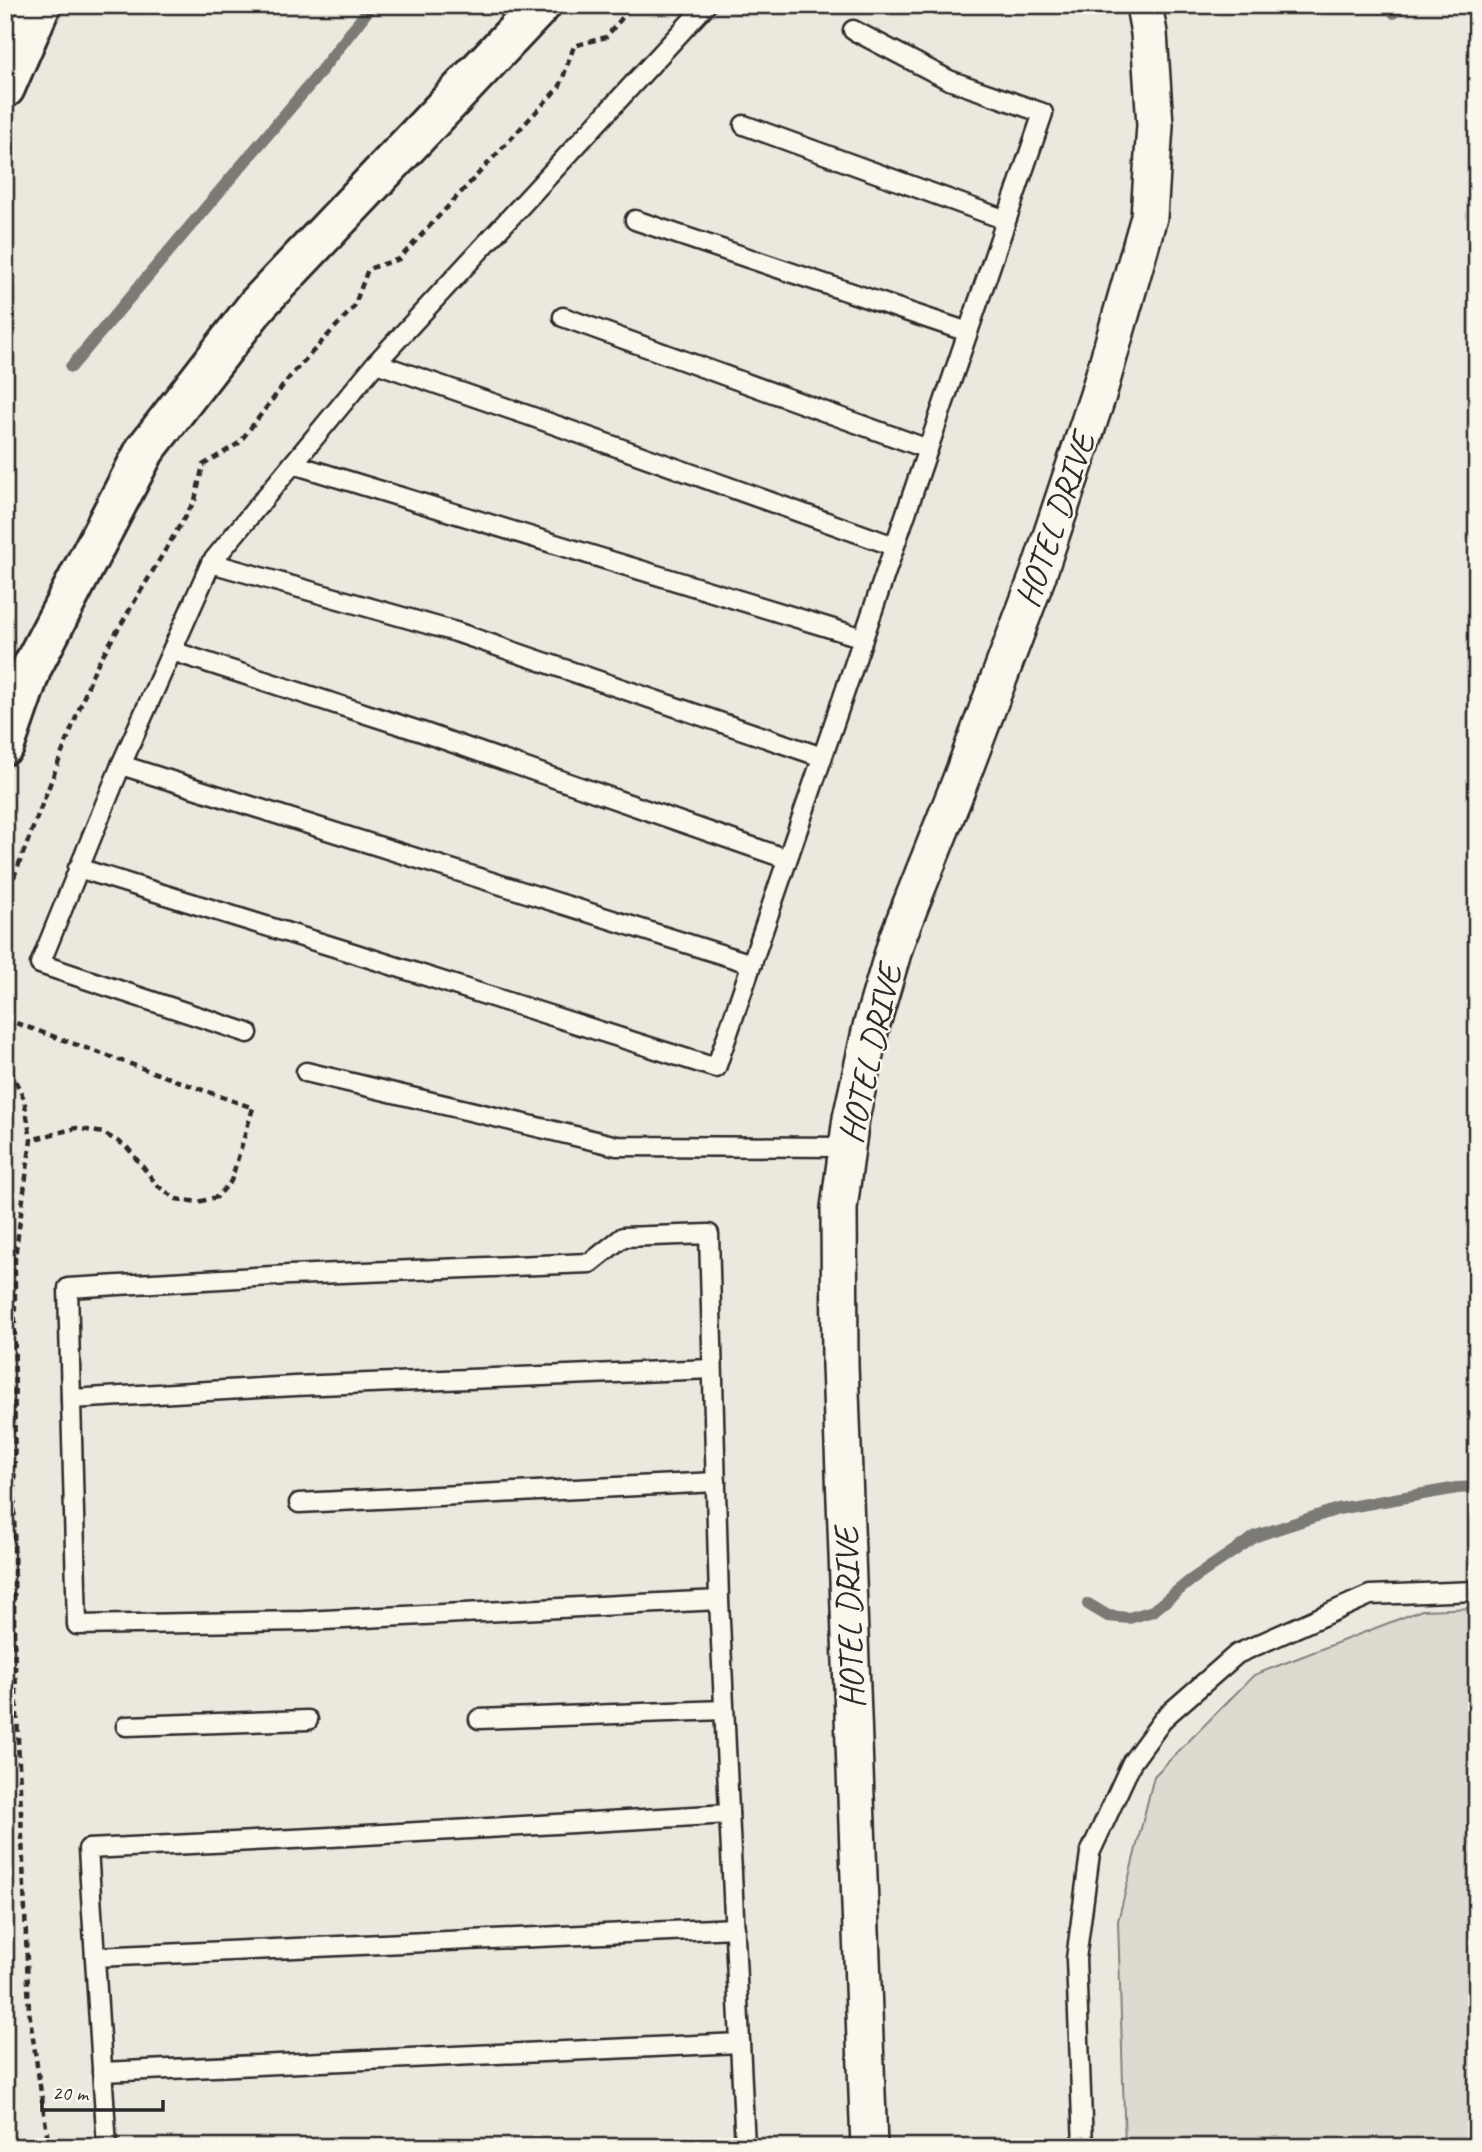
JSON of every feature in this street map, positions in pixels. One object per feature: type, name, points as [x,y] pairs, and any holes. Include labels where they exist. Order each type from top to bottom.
[{"type":"main road","points":[[5,88],[41,5]]},
{"type":"main road","points":[[5,745],[32,667],[145,450],[258,304],[541,5]]},
{"type":"street","name":"HOTEL DRIVE","points":[[869,2147],[840,1365],[839,1208],[851,1118],[871,1027],[897,939],[1038,575],[1098,394],[1149,218],[1155,125],[1149,33],[1144,5]]},
{"type":"lane","points":[[248,1033],[40,964],[121,765],[211,563],[376,363],[706,5]]},
{"type":"lane","points":[[78,868],[716,1068],[1043,113],[949,80],[853,30]]},
{"type":"lane","points":[[744,125],[1006,220]]},
{"type":"lane","points":[[635,220],[968,332]]},
{"type":"lane","points":[[563,317],[928,449]]},
{"type":"lane","points":[[376,363],[894,546]]},
{"type":"lane","points":[[293,464],[863,638]]},
{"type":"lane","points":[[211,563],[456,632],[822,757]]},
{"type":"lane","points":[[172,651],[422,732],[787,859]]},
{"type":"lane","points":[[121,765],[752,964]]},
{"type":"lane","points":[[306,1072],[617,1146],[847,1147]]},
{"type":"lane","points":[[719,1600],[304,1621],[77,1625],[68,1288],[290,1275],[590,1263],[623,1237],[709,1234],[719,1600],[745,2147]]},
{"type":"lane","points":[[71,1399],[309,1385],[712,1369]]},
{"type":"lane","points":[[299,1503],[716,1482]]},
{"type":"lane","points":[[1083,2147],[1076,1959],[1090,1853],[1132,1762],[1166,1717],[1237,1654],[1370,1595],[1477,1591]]},
{"type":"lane","points":[[479,1719],[724,1710]]},
{"type":"lane","points":[[126,1726],[308,1720]]},
{"type":"lane","points":[[107,2147],[89,1849],[729,1814]]},
{"type":"lane","points":[[96,1957],[735,1928]]},
{"type":"lane","points":[[102,2072],[740,2043]]},
{"type":"path","points":[[5,1019],[253,1108],[231,1181],[217,1197],[198,1202],[176,1199],[158,1186],[127,1146],[103,1133],[76,1128],[31,1140]]},
{"type":"path","points":[[5,1059],[24,1099],[31,1140],[15,1257],[14,1640],[29,2011],[48,2147]]},
{"type":"shaded area","points":[[5,5],[1477,5],[1477,2147],[5,2147]]},
{"type":"shaded area","points":[[1477,1608],[1477,2147],[1125,2147],[1118,1921],[1154,1776],[1254,1675],[1422,1610]]},
{"type":"waterway","points":[[71,367],[313,81],[372,5]]},
{"type":"waterway","points":[[1394,13],[1402,5]]},
{"type":"waterway","points":[[1088,1604],[1108,1616],[1129,1618],[1153,1611],[1191,1580],[1256,1536],[1338,1509],[1457,1488],[1477,1487]]}]
